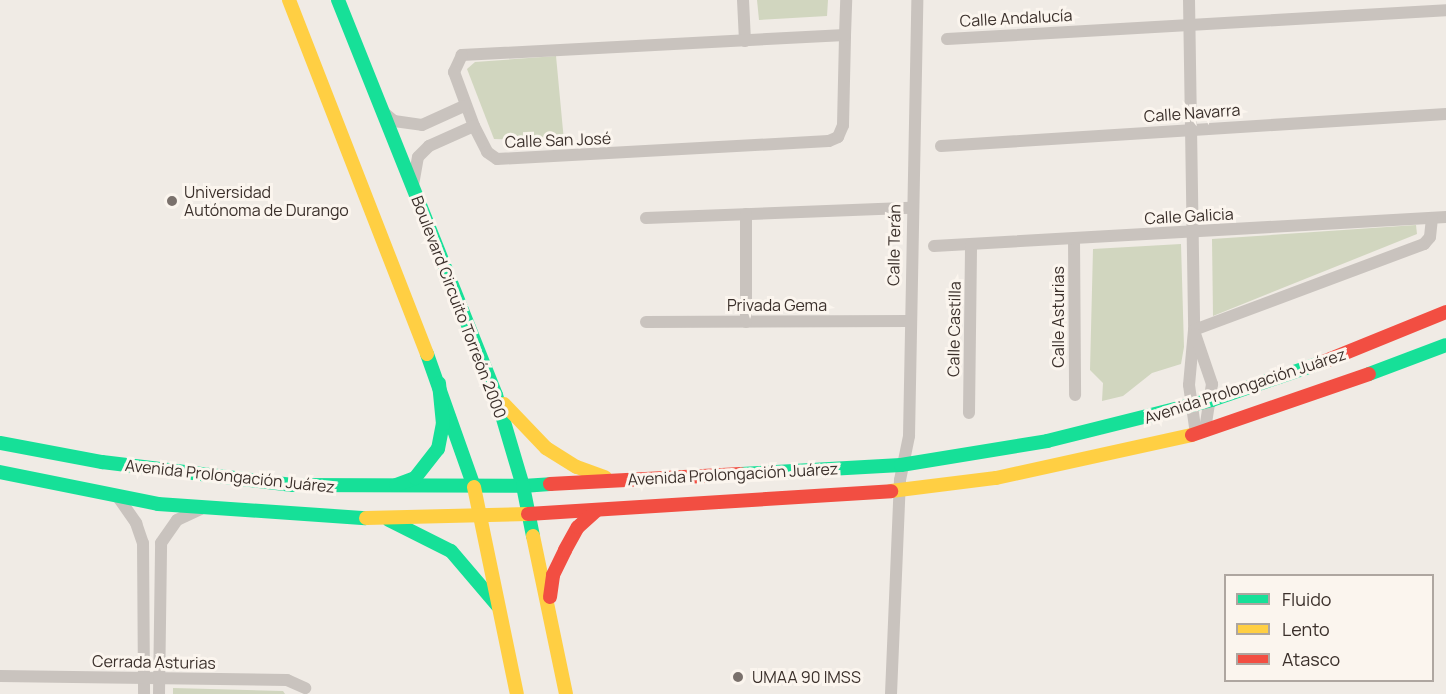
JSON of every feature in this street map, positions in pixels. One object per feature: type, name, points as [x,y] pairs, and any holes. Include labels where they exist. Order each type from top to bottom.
[{"type":"main road","points":[[289,0],[439,383],[474,488],[517,694]]},
{"type":"main road","name":"Boulevard Circuito Torreón 2000","points":[[338,0],[460,312],[496,394],[523,486],[566,694]]},
{"type":"main road","name":"Avenida Prolongación Juárez","points":[[0,443],[187,475],[293,485],[383,488],[523,486],[901,465],[1047,441],[1191,407],[1353,351],[1446,312]]},
{"type":"main road","name":"Avenida Prolongación Juárez","points":[[0,472],[118,497],[204,508],[382,518],[528,514],[900,490],[1018,473],[1201,432],[1313,396],[1446,345]]},
{"type":"main road","points":[[383,488],[415,477],[438,449],[443,424],[439,383]]},
{"type":"main road","points":[[496,394],[518,424],[546,448],[577,467],[611,480]]},
{"type":"main road","points":[[548,608],[553,574],[578,528],[597,510]]},
{"type":"main road","points":[[382,518],[451,551],[469,568],[499,609]]},
{"type":"street","points":[[743,0],[745,41]]},
{"type":"street","name":"Calle San José","points":[[845,35],[462,55],[454,72],[464,106],[488,152],[504,160],[829,141],[837,137],[843,125],[846,0]]},
{"type":"street","name":"Calle Terán","points":[[891,694],[901,465],[909,436],[911,208],[917,0]]},
{"type":"street","points":[[1189,0],[1194,330],[1191,407],[1201,432]]},
{"type":"street","name":"Calle Andalucía","points":[[947,39],[1446,10]]},
{"type":"street","points":[[383,112],[401,123],[422,125],[464,106]]},
{"type":"street","name":"Calle Navarra","points":[[941,146],[1446,114]]},
{"type":"street","points":[[413,189],[418,158],[429,146],[474,126]]},
{"type":"street","points":[[646,218],[911,208]]},
{"type":"street","points":[[746,214],[746,322]]},
{"type":"street","name":"Calle Galicia","points":[[934,246],[1446,217]]},
{"type":"street","points":[[1194,330],[1424,244],[1430,237],[1432,218]]},
{"type":"street","name":"Calle Asturias","points":[[1074,239],[1076,395]]},
{"type":"street","name":"Calle Castilla","points":[[969,413],[971,244]]},
{"type":"street","name":"Privada Gema","points":[[646,322],[909,321]]},
{"type":"street","points":[[1194,330],[1210,373],[1212,400],[1201,432]]},
{"type":"street","points":[[118,497],[136,523],[143,543],[144,694]]},
{"type":"street","points":[[159,694],[161,543],[177,520],[204,508]]},
{"type":"street","name":"Cerrada Asturias","points":[[0,676],[287,680],[305,688]]},
{"type":"green space","points":[[757,0],[828,0],[827,16],[759,20]]},
{"type":"green space","points":[[556,56],[564,141],[494,139],[467,69],[475,62]]},
{"type":"green space","points":[[1416,225],[1417,234],[1213,316],[1212,239]]},
{"type":"green space","points":[[1181,244],[1184,347],[1181,364],[1152,373],[1123,396],[1102,401],[1103,383],[1090,370],[1093,249]]},
{"type":"green space","points":[[173,688],[283,691],[285,694],[173,694]]},
{"type":"traffic: fast","points":[[338,0],[496,395],[523,486],[550,484]]},
{"type":"traffic: fast","points":[[1369,374],[1446,345]]},
{"type":"traffic: fast","points":[[427,354],[474,487]]},
{"type":"traffic: fast","points":[[741,474],[901,465],[1047,441],[1212,400],[1323,362]]},
{"type":"traffic: fast","points":[[396,485],[415,478],[438,449],[443,424],[439,383]]},
{"type":"traffic: fast","points":[[0,443],[102,462],[293,485],[523,486],[533,536]]},
{"type":"traffic: fast","points":[[0,472],[158,504],[366,518]]},
{"type":"traffic: fast","points":[[389,520],[451,551],[497,605]]},
{"type":"traffic: slow","points":[[289,0],[427,354]]},
{"type":"traffic: slow","points":[[504,404],[546,448],[577,467],[605,477]]},
{"type":"traffic: slow","points":[[891,491],[996,478],[1192,435]]},
{"type":"traffic: slow","points":[[474,487],[517,694]]},
{"type":"traffic: slow","points":[[366,518],[528,514]]},
{"type":"traffic: slow","points":[[533,536],[566,694]]},
{"type":"traffic: jam","points":[[1323,362],[1446,312]]},
{"type":"traffic: jam","points":[[1192,435],[1369,374]]},
{"type":"traffic: jam","points":[[550,484],[741,474]]},
{"type":"traffic: jam","points":[[528,514],[891,491]]},
{"type":"traffic: jam","points":[[550,597],[553,575],[565,550],[578,527],[597,510]]},
{"type":"place","name":"Universidad Autónoma de Durango","points":[[172,201]]},
{"type":"place","name":"UMAA 90 IMSS","points":[[738,677]]}]
